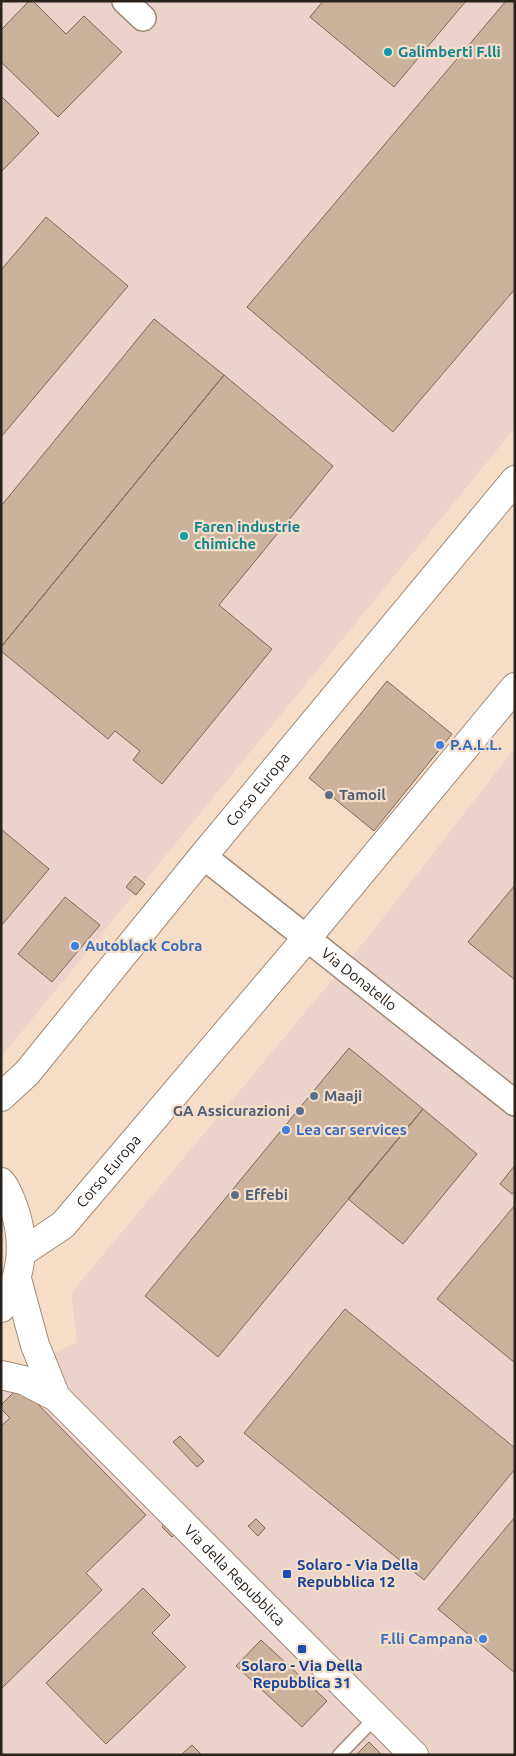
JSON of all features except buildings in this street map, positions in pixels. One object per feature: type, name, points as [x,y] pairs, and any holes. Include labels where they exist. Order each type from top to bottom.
[{"type":"street","points":[[125,1],[143,18]]},
{"type":"street","name":"Corso Europa","points":[[1,1097],[27,1073],[203,856],[515,480]]},
{"type":"street","name":"Corso Europa","points":[[19,1266],[63,1225],[306,939],[515,688]]},
{"type":"street","name":"Via Donatello","points":[[203,856],[515,1103]]},
{"type":"street","name":"Via della Repubblica","points":[[1,1182],[6,1188],[19,1220],[19,1266],[35,1345],[56,1397]]},
{"type":"street","points":[[1,1308],[19,1266]]},
{"type":"street","name":"Via della Repubblica","points":[[1,1375],[23,1380],[56,1397],[414,1755]]},
{"type":"lane","points":[[339,1755],[376,1717]]},
{"type":"shaded area","points":[[1,1],[515,1],[515,428],[1,1057]]},
{"type":"shaded area","points":[[515,748],[515,1755],[1,1755],[1,1380],[77,1342],[71,1293],[373,931]]},
{"type":"place","name":"Galimberti F.lli","points":[[388,52]]},
{"type":"place","name":"Faren industrie chimiche","points":[[184,536]]},
{"type":"place","name":"P.A.L.L.","points":[[440,745]]},
{"type":"place","name":"Tamoil","points":[[329,795]]},
{"type":"place","name":"Autoblack Cobra","points":[[75,946]]},
{"type":"place","name":"Maaji","points":[[314,1096]]},
{"type":"place","name":"GA Assicurazioni","points":[[300,1111]]},
{"type":"place","name":"Lea car services","points":[[286,1130]]},
{"type":"place","name":"Effebi","points":[[235,1195]]},
{"type":"place","name":"Solaro - Via Della Repubblica 12","points":[[287,1574]]},
{"type":"place","name":"F.lli Campana","points":[[483,1639]]},
{"type":"place","name":"Solaro - Via Della Repubblica 31","points":[[302,1649]]}]
